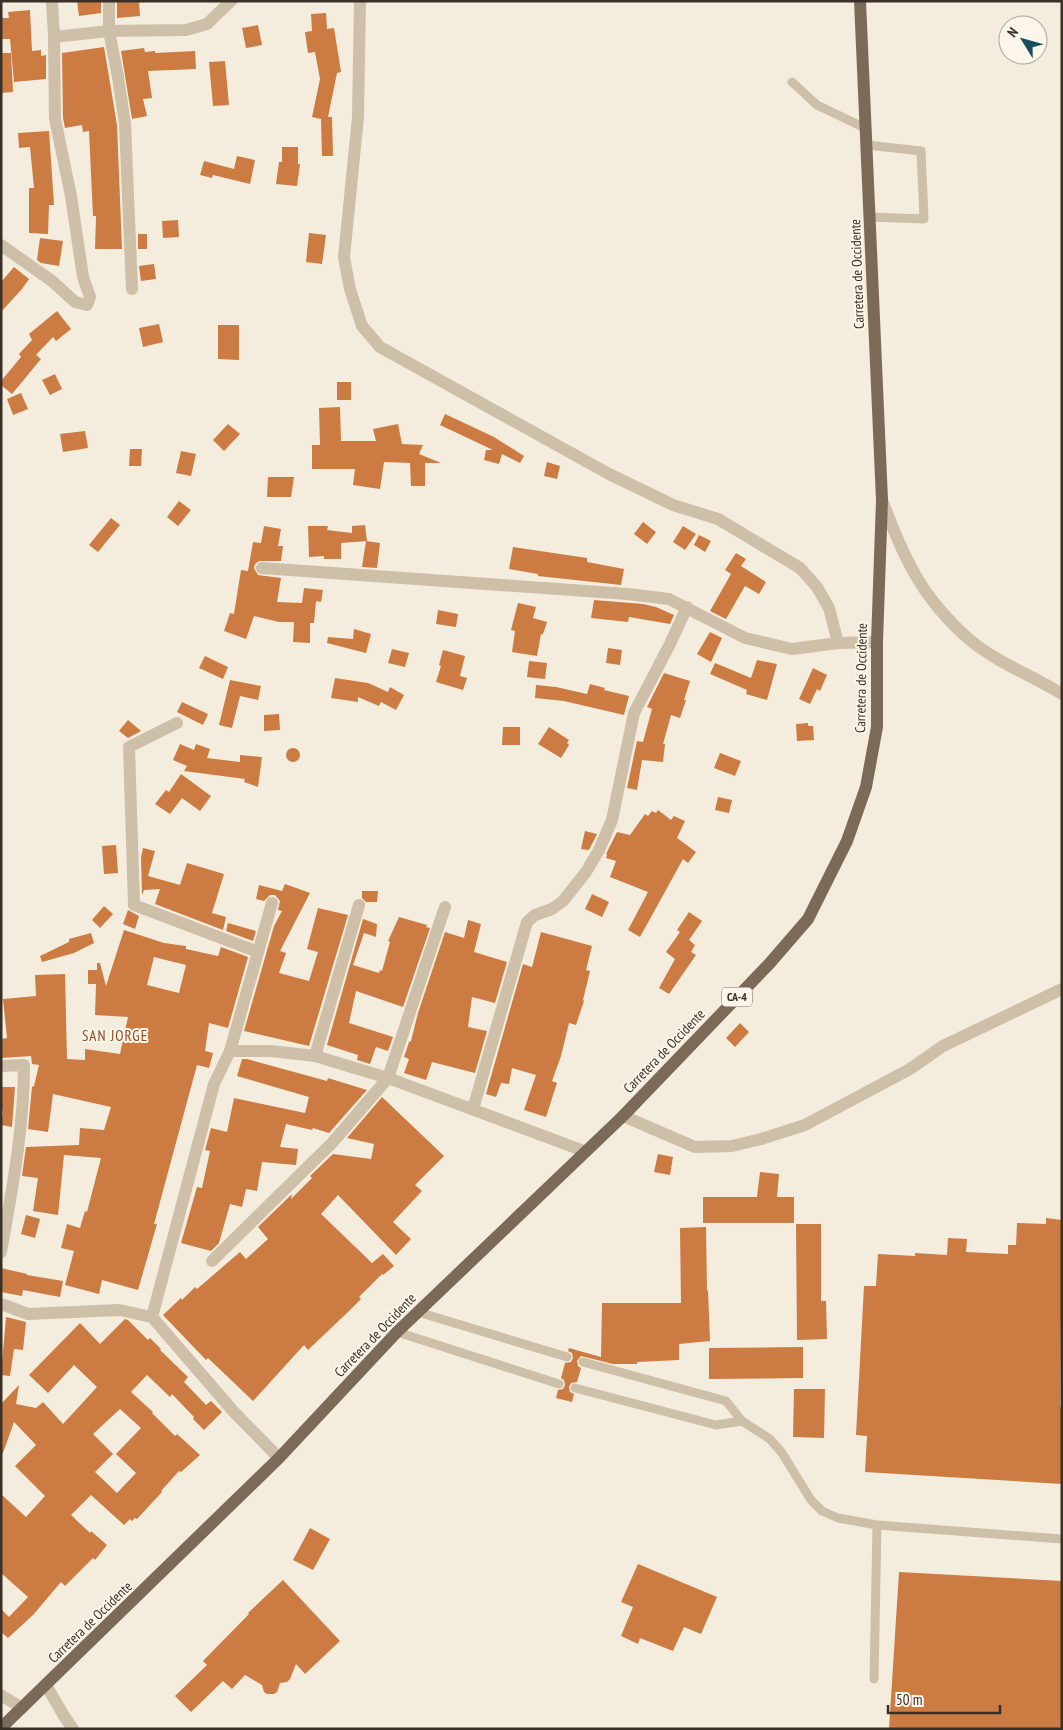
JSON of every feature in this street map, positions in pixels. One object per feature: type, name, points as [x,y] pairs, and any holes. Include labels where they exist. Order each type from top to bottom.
[{"type":"main road","name":"Carretera de Occidente","points":[[1,1728],[279,1458],[397,1332],[584,1151],[623,1116],[770,964],[808,919],[847,841],[866,787],[877,727],[877,642],[882,500],[860,1]]},
{"type":"street","points":[[1,244],[52,281],[75,302],[87,305],[90,297],[83,277],[71,196],[54,119],[52,1]]},
{"type":"street","points":[[109,1],[109,31],[125,124],[132,289]]},
{"type":"street","points":[[54,37],[109,31],[186,30],[207,24],[231,1]]},
{"type":"street","points":[[360,1],[358,117],[344,257],[350,289],[362,326],[380,347],[609,474],[674,505],[718,518],[800,568],[817,587],[829,608],[838,643]]},
{"type":"street","points":[[882,500],[900,544],[917,578],[939,608],[971,640],[1012,667],[1062,694]]},
{"type":"street","points":[[262,568],[628,594],[669,599],[745,638],[792,649],[838,643],[877,642]]},
{"type":"street","points":[[473,1109],[526,922],[535,914],[552,908],[563,901],[586,872],[599,850],[612,820],[634,713],[687,607]]},
{"type":"street","points":[[178,723],[130,747],[134,905],[258,952]]},
{"type":"street","points":[[152,1317],[214,1084],[230,1051],[272,903]]},
{"type":"street","points":[[315,1056],[359,905]]},
{"type":"street","points":[[212,1261],[332,1143],[388,1078],[445,907]]},
{"type":"street","points":[[623,1116],[695,1147],[732,1146],[761,1139],[805,1125],[886,1083],[943,1046],[1062,989]]},
{"type":"street","points":[[230,1051],[270,1050],[315,1056],[388,1078],[584,1151]]},
{"type":"street","points":[[1,1066],[24,1065],[21,1132],[1,1252]]},
{"type":"street","points":[[1,1304],[28,1314],[119,1310],[152,1317],[234,1412],[279,1458]]},
{"type":"street","points":[[46,1685],[73,1729]]},
{"type":"street","points":[[1,1695],[22,1708]]},
{"type":"lane","points":[[792,82],[817,105],[865,128]]},
{"type":"lane","points":[[867,145],[921,151],[924,219],[870,217]]},
{"type":"lane","points":[[418,1312],[567,1357]]},
{"type":"lane","points":[[397,1332],[559,1384]]},
{"type":"lane","points":[[583,1362],[726,1401],[742,1421],[770,1439],[782,1453],[811,1500],[822,1511],[838,1518],[876,1525],[1062,1539]]},
{"type":"lane","points":[[575,1388],[716,1425],[742,1421]]},
{"type":"lane","points":[[874,1680],[876,1525]]},
{"type":"building","points":[[77,1],[101,1],[101,13],[79,16]]},
{"type":"building","points":[[117,1],[139,1],[140,16],[117,18]]},
{"type":"building","points":[[30,10],[32,51],[41,50],[41,56],[46,55],[46,79],[14,82],[10,39],[1,39],[1,18],[9,18],[8,12]]},
{"type":"building","points":[[326,13],[327,29],[334,28],[341,72],[337,73],[328,117],[332,117],[333,156],[322,156],[321,119],[312,117],[320,79],[315,52],[308,53],[305,32],[312,31],[311,14]]},
{"type":"building","points":[[258,25],[262,45],[246,48],[242,28]]},
{"type":"building","points":[[104,47],[117,125],[122,249],[95,249],[96,216],[93,216],[89,131],[83,132],[82,125],[65,128],[63,118],[62,53]]},
{"type":"building","points":[[144,48],[145,52],[155,51],[155,53],[195,51],[196,69],[148,71],[152,98],[143,99],[147,116],[132,119],[121,51]]},
{"type":"building","points":[[1,53],[11,53],[13,92],[1,93]]},
{"type":"building","points":[[225,61],[229,105],[213,106],[209,62]]},
{"type":"building","points":[[49,131],[54,205],[49,205],[48,234],[29,233],[29,188],[34,188],[30,147],[19,148],[18,133]]},
{"type":"building","points":[[282,147],[298,147],[298,164],[300,164],[297,186],[276,184],[279,162],[282,162]]},
{"type":"building","points":[[237,156],[255,160],[250,184],[213,175],[212,178],[200,175],[204,161],[234,169]]},
{"type":"building","points":[[178,220],[179,237],[163,238],[162,221]]},
{"type":"building","points":[[309,233],[326,235],[322,264],[306,262]]},
{"type":"building","points":[[138,234],[147,234],[147,249],[138,249]]},
{"type":"building","points":[[40,238],[63,241],[59,266],[41,263],[37,260]]},
{"type":"building","points":[[154,264],[156,279],[141,281],[139,266]]},
{"type":"building","points":[[14,267],[29,279],[1,312],[1,282]]},
{"type":"building","points":[[57,311],[71,329],[56,341],[53,337],[36,355],[41,359],[12,394],[1,385],[1,381],[21,357],[19,354],[32,340],[29,334]]},
{"type":"building","points":[[159,324],[163,342],[143,347],[139,328]]},
{"type":"building","points":[[218,325],[239,325],[239,360],[218,359]]},
{"type":"building","points":[[55,374],[62,389],[50,395],[42,380]]},
{"type":"building","points":[[337,382],[351,382],[351,400],[337,400]]},
{"type":"building","points":[[21,393],[28,409],[13,415],[7,399]]},
{"type":"building","points":[[340,407],[341,441],[376,441],[373,429],[398,424],[402,444],[423,445],[419,454],[441,463],[425,463],[425,486],[411,486],[410,463],[384,462],[380,489],[353,485],[355,469],[312,469],[312,445],[320,445],[319,408]]},
{"type":"building","points":[[445,414],[494,437],[524,456],[520,463],[502,454],[499,464],[484,460],[486,450],[493,450],[440,425]]},
{"type":"building","points":[[228,424],[240,434],[224,451],[213,440]]},
{"type":"building","points":[[85,431],[88,448],[63,452],[60,434]]},
{"type":"building","points":[[130,449],[142,449],[141,466],[129,466]]},
{"type":"building","points":[[181,451],[196,454],[191,476],[176,473]]},
{"type":"building","points":[[547,462],[560,466],[557,479],[544,476]]},
{"type":"building","points":[[268,477],[294,477],[291,497],[267,497]]},
{"type":"building","points":[[179,501],[191,510],[178,526],[167,517]]},
{"type":"building","points":[[111,518],[120,525],[98,552],[89,545]]},
{"type":"building","points":[[643,522],[656,532],[647,544],[634,534]]},
{"type":"building","points":[[365,525],[367,541],[341,543],[341,559],[324,559],[324,556],[309,557],[308,526],[328,526],[327,530],[352,533],[352,526]]},
{"type":"building","points":[[264,526],[281,529],[278,546],[283,546],[281,561],[259,561],[255,564],[254,568],[258,575],[281,578],[277,602],[302,603],[304,588],[323,590],[321,602],[316,601],[314,623],[310,623],[310,643],[293,642],[294,622],[279,622],[254,616],[246,639],[224,631],[230,613],[234,614],[241,570],[248,571],[253,542],[261,543]]},
{"type":"building","points":[[683,526],[696,534],[685,550],[673,542]]},
{"type":"building","points":[[699,535],[711,541],[705,552],[694,545]]},
{"type":"building","points":[[366,541],[380,543],[377,568],[362,567]]},
{"type":"building","points":[[513,547],[587,558],[587,562],[624,569],[621,585],[538,576],[538,574],[509,569]]},
{"type":"building","points":[[736,553],[746,559],[741,566],[766,582],[759,594],[745,586],[726,619],[710,611],[731,574],[725,570]]},
{"type":"building","points":[[594,600],[643,604],[656,607],[674,615],[670,624],[629,617],[628,622],[591,618]]},
{"type":"building","points":[[518,603],[536,607],[533,618],[547,622],[543,634],[541,634],[537,656],[512,652],[515,631],[511,630]]},
{"type":"building","points":[[438,610],[458,614],[456,627],[436,624]]},
{"type":"building","points":[[354,629],[371,634],[366,653],[327,643],[328,637],[353,639]]},
{"type":"building","points":[[710,632],[722,638],[711,662],[697,654]]},
{"type":"building","points":[[608,648],[622,650],[620,665],[606,663]]},
{"type":"building","points":[[392,649],[409,653],[405,667],[388,663]]},
{"type":"building","points":[[443,650],[465,656],[460,676],[467,678],[463,690],[436,682]]},
{"type":"building","points":[[205,656],[228,667],[223,679],[199,668]]},
{"type":"building","points":[[757,660],[777,664],[767,700],[746,694],[747,690],[710,674],[715,663],[751,678]]},
{"type":"building","points":[[529,661],[547,663],[545,679],[527,677]]},
{"type":"building","points":[[813,668],[827,675],[820,691],[817,689],[810,704],[799,699]]},
{"type":"building","points":[[664,673],[690,681],[684,700],[686,700],[680,718],[671,715],[663,744],[665,744],[663,762],[642,760],[637,790],[627,788],[637,741],[643,742],[652,709],[647,707]]},
{"type":"building","points":[[335,678],[368,683],[388,692],[390,687],[404,695],[396,710],[381,702],[379,706],[358,697],[358,702],[331,698]]},
{"type":"building","points":[[230,680],[261,686],[258,700],[240,696],[232,728],[219,725]]},
{"type":"building","points":[[590,684],[605,688],[604,690],[629,696],[624,715],[564,701],[535,698],[536,685],[556,687],[587,694]]},
{"type":"building","points":[[182,702],[208,714],[203,725],[177,712]]},
{"type":"building","points":[[279,714],[280,730],[264,731],[264,715]]},
{"type":"building","points":[[128,720],[141,731],[128,738],[119,731]]},
{"type":"building","points":[[808,723],[808,726],[813,726],[814,740],[797,741],[796,724]]},
{"type":"building","points":[[503,727],[520,727],[520,745],[502,745]]},
{"type":"building","points":[[549,727],[569,740],[567,743],[569,745],[561,758],[538,744]]},
{"type":"building","points":[[180,744],[194,750],[196,744],[210,749],[207,758],[240,762],[240,755],[262,757],[258,787],[244,782],[245,779],[184,771],[187,766],[173,760]]},
{"type":"building","points":[[290,748],[296,748],[300,755],[296,762],[290,762],[286,758],[286,752]]},
{"type":"building","points":[[720,753],[741,761],[735,776],[714,768]]},
{"type":"building","points":[[181,774],[211,796],[200,811],[182,798],[170,814],[155,804],[166,790],[169,792]]},
{"type":"building","points":[[718,797],[732,800],[729,813],[715,810]]},
{"type":"building","points":[[658,810],[671,820],[674,816],[685,821],[677,838],[696,852],[688,863],[683,859],[640,937],[628,930],[648,892],[610,877],[616,861],[606,858],[606,854],[617,832],[630,835],[645,814],[648,816],[652,811],[656,813]]},
{"type":"building","points":[[585,831],[597,834],[589,850],[581,849]]},
{"type":"building","points":[[116,845],[118,873],[104,874],[102,846]]},
{"type":"building","points":[[143,848],[155,851],[148,876],[180,885],[187,863],[224,874],[212,913],[226,917],[223,930],[155,904],[160,889],[144,890],[142,895],[141,857]]},
{"type":"building","points":[[285,884],[310,893],[280,951],[286,953],[279,973],[309,981],[318,952],[307,949],[318,908],[348,915],[309,1046],[244,1031],[274,926],[282,911],[278,910],[280,901],[275,895],[270,895],[264,901],[256,899],[259,885],[282,891]]},
{"type":"building","points":[[362,891],[378,891],[377,902],[366,902],[362,898]]},
{"type":"building","points":[[592,894],[609,902],[602,917],[585,909]]},
{"type":"building","points":[[104,906],[113,914],[100,928],[92,920]]},
{"type":"building","points":[[128,910],[139,916],[135,929],[123,924]]},
{"type":"building","points":[[689,912],[702,921],[689,940],[695,945],[691,952],[696,955],[669,994],[659,988],[675,959],[666,952],[680,932],[677,930]]},
{"type":"building","points":[[399,917],[427,925],[426,927],[430,928],[403,1007],[356,991],[349,1023],[393,1037],[388,1051],[376,1047],[370,1064],[357,1060],[358,1055],[327,1045],[363,919],[377,924],[376,937],[364,933],[353,965],[379,973],[380,970],[382,971],[390,942],[388,941]]},
{"type":"building","points":[[468,920],[481,924],[474,952],[507,962],[495,1003],[472,997],[468,1027],[487,1031],[475,1073],[432,1062],[426,1080],[404,1073],[409,1059],[404,1057],[411,1041],[418,1013],[445,932],[464,938]]},
{"type":"building","points":[[228,923],[256,931],[253,941],[226,931]]},
{"type":"building","points":[[124,930],[164,943],[186,946],[186,949],[218,956],[221,947],[248,957],[228,1028],[209,1023],[205,1051],[213,1053],[209,1068],[197,1065],[154,1224],[157,1224],[138,1290],[102,1280],[99,1294],[65,1285],[74,1251],[61,1248],[67,1224],[80,1228],[85,1211],[87,1212],[101,1158],[64,1155],[58,1215],[33,1211],[38,1178],[22,1176],[26,1147],[79,1145],[80,1128],[104,1130],[111,1107],[53,1094],[48,1132],[28,1129],[32,1087],[34,1086],[39,1065],[32,1064],[31,1056],[1,1058],[1,1039],[7,1038],[3,999],[36,996],[35,975],[65,974],[67,1059],[85,1060],[85,1049],[120,1054],[128,1017],[95,1015],[96,984],[88,984],[88,970],[97,970],[97,963],[100,963],[106,986]],"holes":[[[154,957],[186,965],[179,993],[147,985]]]},
{"type":"building","points":[[541,932],[592,946],[586,970],[590,971],[584,1001],[576,1025],[569,1023],[561,1056],[552,1081],[557,1083],[546,1117],[524,1110],[536,1075],[512,1068],[509,1084],[501,1083],[496,1097],[486,1094],[523,964],[532,967]]},
{"type":"building","points":[[91,933],[94,943],[74,953],[42,962],[40,956],[69,942],[69,939]]},
{"type":"building","points":[[740,1023],[749,1032],[735,1047],[726,1038]]},
{"type":"building","points":[[242,1059],[327,1081],[328,1078],[367,1090],[329,1133],[313,1128],[312,1130],[286,1124],[280,1147],[298,1149],[296,1165],[262,1162],[257,1191],[246,1189],[242,1207],[230,1204],[219,1243],[211,1251],[181,1243],[197,1187],[202,1188],[210,1151],[205,1150],[211,1128],[227,1132],[234,1098],[305,1113],[309,1097],[237,1076]]},
{"type":"building","points":[[1,1087],[15,1087],[12,1127],[1,1125],[3,1111],[1,1111]]},
{"type":"building","points":[[382,1097],[444,1156],[415,1185],[422,1191],[393,1222],[411,1239],[396,1255],[338,1195],[321,1214],[372,1263],[383,1254],[394,1266],[382,1274],[359,1297],[361,1299],[308,1350],[304,1345],[253,1401],[208,1358],[206,1360],[163,1315],[181,1298],[182,1300],[195,1287],[197,1289],[240,1252],[246,1259],[268,1239],[258,1227],[292,1194],[291,1199],[312,1178],[310,1176],[333,1154],[371,1159],[374,1144],[347,1138]]},
{"type":"building","points":[[658,1154],[673,1157],[670,1175],[654,1172]]},
{"type":"building","points":[[760,1172],[779,1174],[777,1197],[794,1197],[794,1223],[703,1223],[703,1197],[757,1197]]},
{"type":"building","points":[[26,1215],[40,1219],[35,1238],[21,1234]]},
{"type":"building","points":[[1046,1218],[1062,1220],[1060,1407],[1062,1407],[1062,1484],[865,1472],[867,1436],[856,1435],[864,1286],[876,1286],[878,1254],[915,1256],[915,1253],[947,1255],[948,1238],[967,1239],[966,1252],[1008,1254],[1008,1245],[1016,1245],[1017,1223],[1046,1224]]},
{"type":"building","points":[[796,1224],[821,1224],[821,1301],[826,1301],[827,1339],[797,1340]]},
{"type":"building","points":[[706,1227],[710,1341],[679,1344],[679,1360],[613,1364],[581,1356],[577,1361],[578,1366],[581,1368],[577,1382],[571,1383],[569,1387],[570,1392],[574,1394],[572,1402],[556,1398],[558,1390],[563,1389],[565,1385],[564,1380],[561,1378],[565,1363],[571,1362],[573,1358],[572,1353],[568,1351],[569,1348],[601,1357],[602,1303],[681,1303],[680,1228]]},
{"type":"building","points":[[1,1268],[27,1275],[63,1281],[60,1297],[23,1290],[22,1296],[1,1292]]},
{"type":"building","points":[[6,1317],[26,1322],[23,1350],[14,1349],[10,1376],[1,1375]]},
{"type":"building","points":[[125,1319],[128,1320],[148,1340],[150,1338],[188,1377],[184,1382],[206,1405],[211,1401],[222,1412],[204,1430],[172,1394],[170,1397],[147,1375],[131,1392],[175,1436],[177,1434],[200,1455],[181,1472],[179,1471],[137,1519],[135,1518],[132,1521],[130,1519],[124,1525],[91,1495],[71,1515],[90,1533],[91,1531],[107,1545],[95,1560],[93,1558],[65,1586],[61,1582],[33,1615],[8,1638],[1,1632],[1,1609],[9,1617],[28,1597],[1,1573],[1,1494],[26,1517],[45,1496],[15,1466],[36,1445],[14,1422],[3,1453],[1,1453],[1,1404],[19,1385],[16,1404],[36,1408],[43,1402],[63,1424],[97,1387],[74,1365],[48,1393],[29,1375],[80,1323],[100,1344]],"holes":[[[120,1409],[141,1428],[116,1454],[136,1473],[117,1493],[95,1472],[113,1454],[93,1434]]]},
{"type":"building","points":[[803,1347],[803,1378],[709,1379],[709,1348]]},
{"type":"building","points":[[794,1389],[825,1389],[824,1438],[793,1437]]},
{"type":"building","points":[[310,1528],[330,1539],[313,1570],[293,1560]]},
{"type":"building","points":[[638,1564],[717,1597],[701,1634],[684,1627],[673,1651],[640,1638],[638,1644],[621,1636],[633,1607],[621,1602]]},
{"type":"building","points":[[899,1572],[1062,1581],[1062,1729],[889,1729]]},
{"type":"building","points":[[283,1580],[340,1641],[305,1674],[296,1664],[290,1679],[287,1682],[280,1683],[277,1692],[274,1694],[267,1694],[264,1692],[262,1685],[245,1675],[232,1689],[223,1681],[191,1712],[175,1696],[207,1665],[203,1661],[248,1613]]},
{"type":"district","name":"SAN JORGE","points":[[115,1036]]}]
